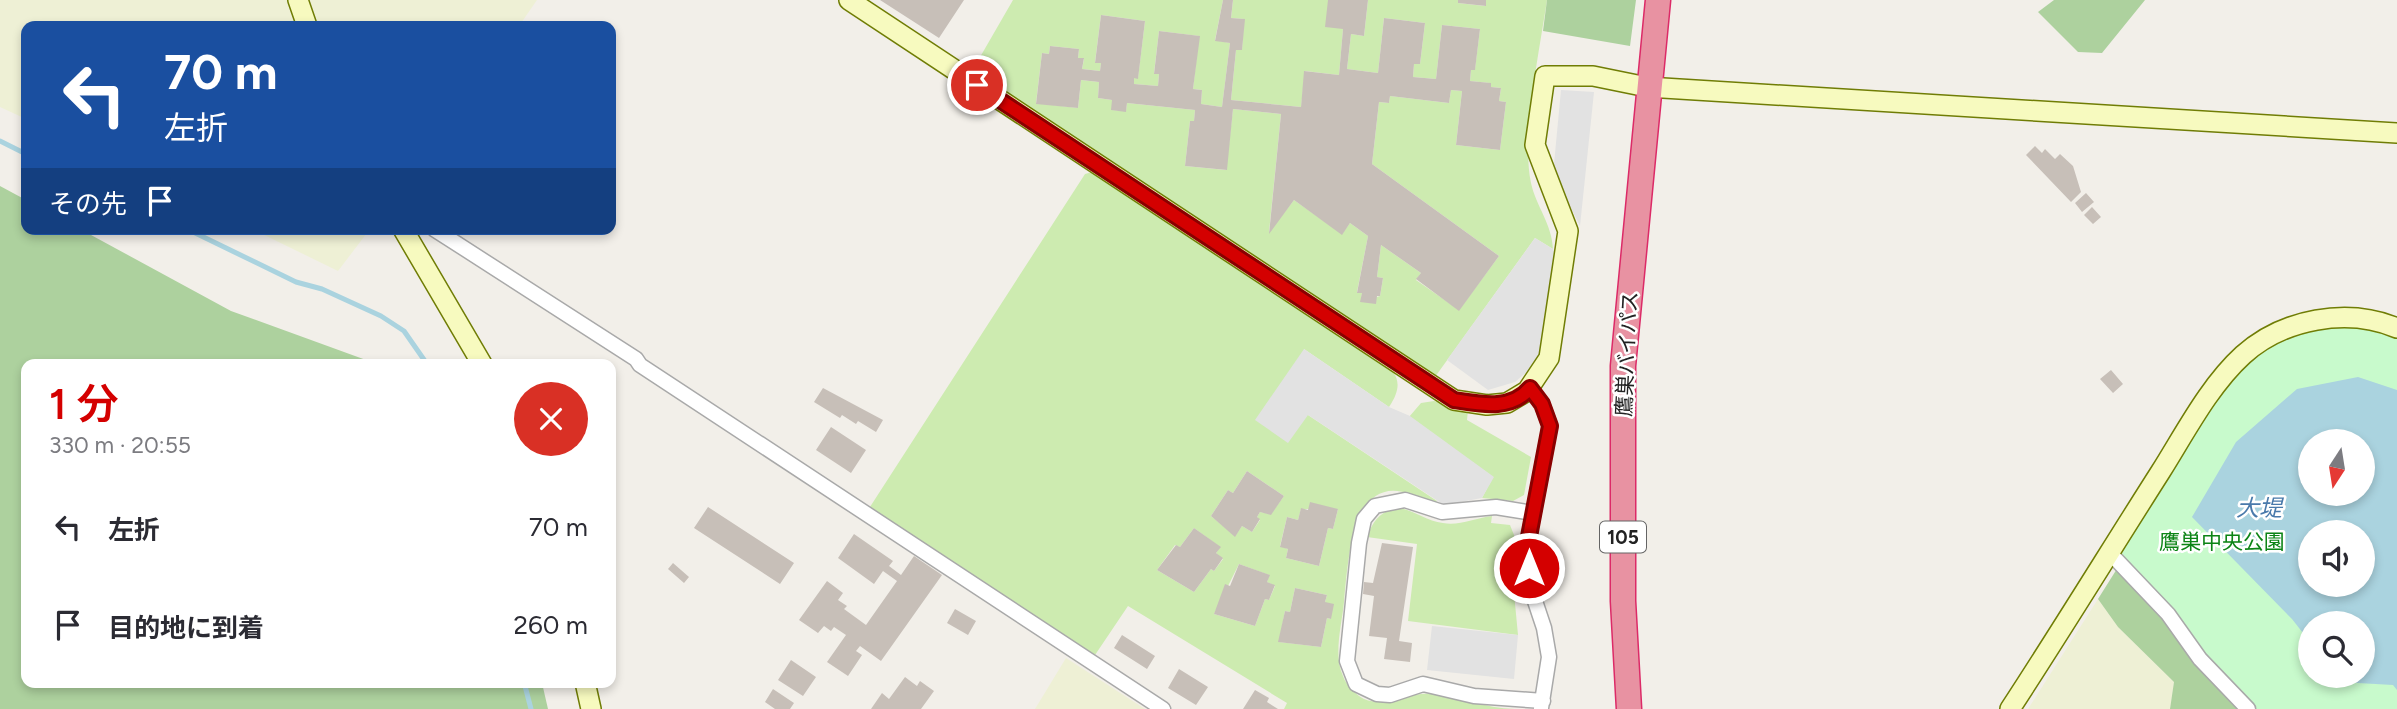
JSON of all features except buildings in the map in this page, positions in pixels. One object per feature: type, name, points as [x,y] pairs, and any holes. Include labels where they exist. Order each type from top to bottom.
[{"type":"highway","name":"鷹巣バイパス","points":[[1629,709],[1623,601],[1623,366],[1647,87],[1658,0]]},
{"type":"street","points":[[298,0],[305,21]]},
{"type":"street","points":[[849,0],[1454,400],[1487,405],[1507,403],[1530,388],[1549,358],[1568,231],[1535,145],[1545,76],[1593,76],[1647,87],[2397,133]]},
{"type":"street","points":[[407,235],[479,359]]},
{"type":"street","points":[[443,235],[636,359],[640,365],[1163,709]]},
{"type":"street","points":[[2010,709],[2202,407],[2243,355],[2271,335],[2308,320],[2348,318],[2397,328]]},
{"type":"street","points":[[1530,388],[1542,404],[1550,426],[1527,547],[1531,589],[1544,628],[1549,657],[1542,705],[1474,696],[1423,684],[1390,695],[1377,694],[1356,684],[1347,661],[1359,543],[1364,519],[1375,506],[1390,500],[1405,500],[1441,512],[1496,507],[1533,513]]},
{"type":"street","points":[[2109,552],[2168,614],[2200,659],[2248,709]]},
{"type":"street","points":[[586,688],[591,709]]},
{"type":"green space","points":[[0,0],[537,0],[522,21],[21,21],[21,117],[0,107]]},
{"type":"green space","points":[[1013,0],[1223,0],[1215,40],[1230,43],[1222,107],[1201,104],[1202,90],[1193,89],[1199,36],[1159,31],[1154,73],[1159,74],[1158,86],[1134,84],[1134,78],[1138,78],[1145,21],[1101,15],[1095,62],[1101,63],[1100,71],[1082,69],[1084,59],[1078,58],[1079,49],[1050,46],[1049,54],[1042,53],[1036,103],[1078,108],[1081,80],[1099,82],[1098,98],[1112,100],[1112,110],[1126,111],[1127,103],[1195,110],[1194,121],[1190,121],[1185,166],[1226,170],[1233,109],[1281,114],[1269,232],[1294,200],[1342,234],[1350,223],[1368,236],[1357,292],[1362,293],[1361,302],[1380,296],[1383,278],[1377,277],[1381,245],[1421,273],[1416,280],[1459,310],[1499,256],[1372,164],[1379,102],[1389,103],[1390,96],[1449,103],[1451,90],[1462,91],[1456,145],[1500,150],[1506,102],[1499,101],[1501,88],[1491,87],[1490,83],[1470,81],[1471,70],[1475,69],[1480,29],[1442,25],[1436,79],[1413,77],[1414,64],[1420,64],[1425,23],[1384,18],[1378,73],[1347,69],[1351,34],[1364,36],[1368,0],[1458,0],[1458,3],[1485,6],[1486,0],[1547,0],[1528,142],[1531,183],[1550,231],[1553,249],[1535,238],[1435,377],[972,71]]},
{"type":"green space","points":[[1233,0],[1328,0],[1343,29],[1339,75],[1305,71],[1301,107],[1231,100],[1236,50],[1242,50],[1244,19],[1231,18]]},
{"type":"green space","points":[[1547,0],[1636,0],[1630,46],[1543,31]]},
{"type":"green space","points":[[2054,0],[2145,0],[2102,53],[2078,52],[2038,12]]},
{"type":"green space","points":[[1096,171],[1391,370],[1398,385],[1389,407],[1304,349],[1308,415],[1437,501],[1433,506],[1407,493],[1386,491],[1371,499],[1361,515],[1349,558],[1339,639],[1340,668],[1346,683],[1364,699],[1373,702],[1432,694],[1515,709],[1284,709],[1287,703],[1128,606],[1095,655],[868,510],[1085,174]],"holes":[[[1247,471],[1284,496],[1271,514],[1260,512],[1257,517],[1260,520],[1252,532],[1242,526],[1235,536],[1211,516],[1228,490],[1233,493]],[[1301,509],[1338,509],[1333,529],[1328,528],[1319,566],[1286,558],[1288,549],[1280,546],[1287,517],[1298,520]],[[1194,528],[1220,547],[1216,553],[1223,559],[1214,571],[1211,569],[1194,592],[1157,570],[1175,545],[1180,547]],[[1239,564],[1269,575],[1267,582],[1275,586],[1269,600],[1265,599],[1255,626],[1214,614]],[[1295,588],[1327,595],[1325,602],[1331,619],[1327,618],[1321,647],[1279,642],[1285,611],[1290,612]]]},
{"type":"green space","points":[[0,186],[21,197],[21,235],[91,235],[231,311],[363,359],[21,359],[21,688],[543,688],[548,709],[0,709]]},
{"type":"green space","points":[[264,235],[365,235],[338,271]]},
{"type":"green space","name":"鷹巣中央公園","points":[[2308,320],[2397,328],[2397,709],[2248,709],[2109,552],[2228,372]]},
{"type":"green space","points":[[1434,401],[1468,410],[1467,420],[1531,457],[1524,495],[1513,501],[1482,498],[1493,477],[1409,417],[1421,403]]},
{"type":"green space","points":[[1396,507],[1449,524],[1492,516],[1491,523],[1510,525],[1514,535],[1512,572],[1518,635],[1408,621],[1417,544],[1367,537],[1377,518]]},
{"type":"green space","points":[[2120,564],[2248,709],[2170,709],[2174,682],[2118,627],[2098,599]]},
{"type":"green space","points":[[2098,599],[2118,627],[2174,682],[2170,709],[2028,709]]},
{"type":"green space","points":[[1066,658],[1145,709],[1035,709]]},
{"type":"shaded area","points":[[1561,90],[1594,92],[1580,226],[1558,182],[1554,164]]},
{"type":"shaded area","points":[[1535,238],[1553,249],[1555,254],[1541,351],[1530,369],[1515,382],[1488,390],[1447,360]]},
{"type":"shaded area","points":[[1304,349],[1389,407],[1410,416],[1494,477],[1482,498],[1444,505],[1308,415],[1288,443],[1255,420]]},
{"type":"shaded area","points":[[1432,626],[1518,635],[1514,679],[1427,670]]},
{"type":"water","name":"大堤","points":[[2358,377],[2397,390],[2397,690],[2393,685],[2375,684],[2375,611],[2298,611],[2298,627],[2192,517],[2236,442],[2297,389]]},
{"type":"waterway","points":[[0,141],[21,152]]},
{"type":"waterway","points":[[199,235],[296,282],[322,289],[381,316],[404,331],[424,359]]},
{"type":"waterway","points":[[526,688],[531,709]]},
{"type":"route","points":[[977,85],[1454,400],[1487,405],[1507,403],[1530,388],[1542,404],[1550,426],[1527,547],[1529,568]]}]
